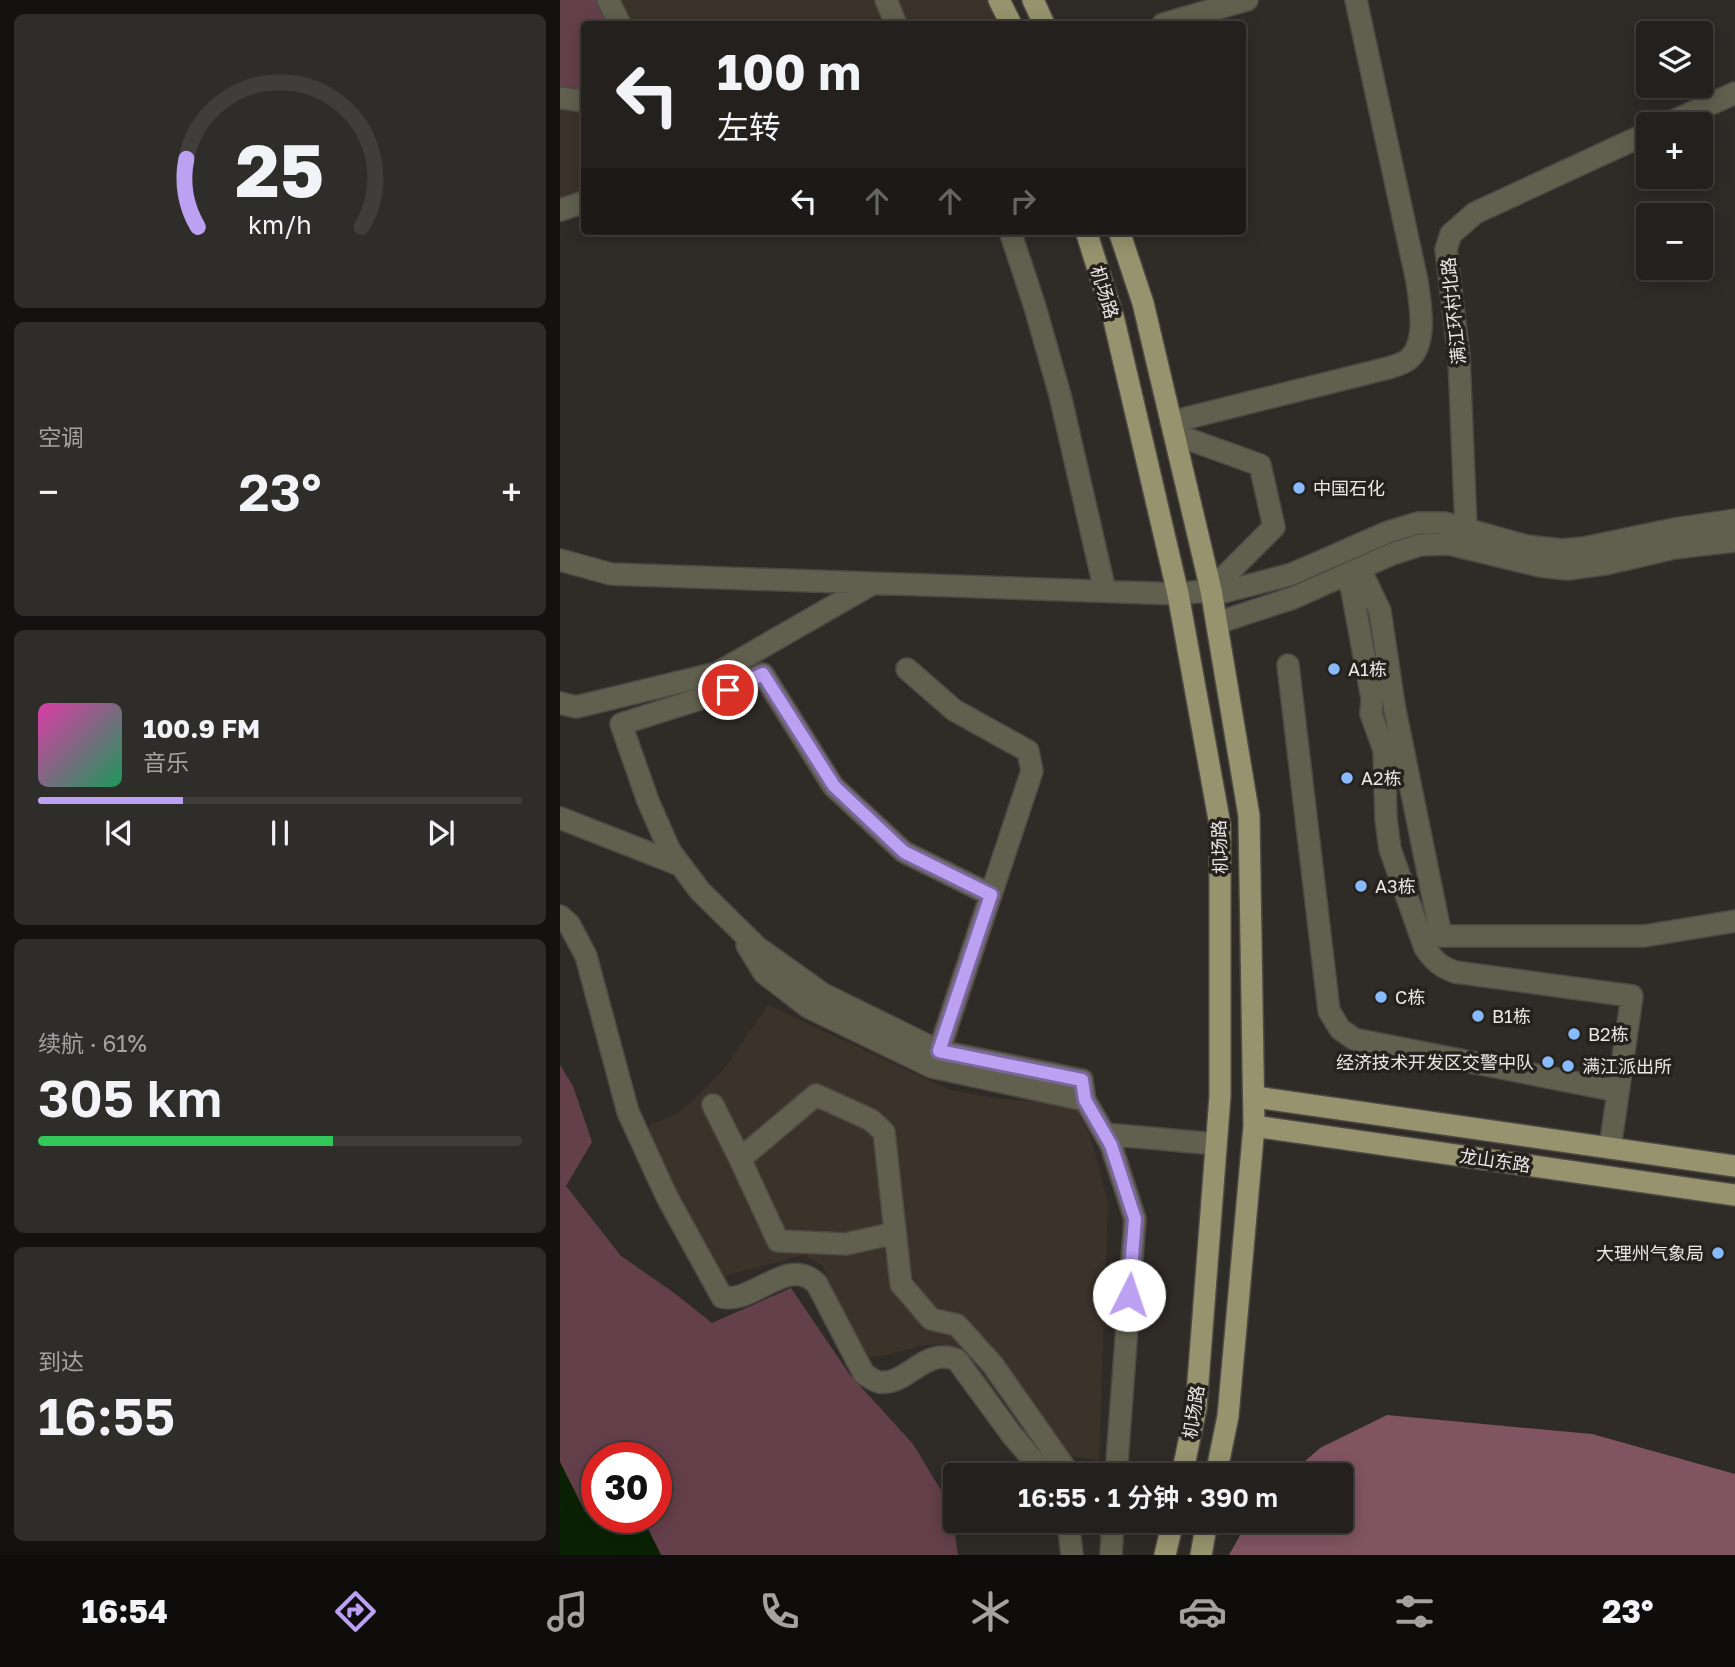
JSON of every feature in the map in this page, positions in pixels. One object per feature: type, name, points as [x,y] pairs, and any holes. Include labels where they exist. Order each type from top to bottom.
[{"type":"main road","points":[[999,0],[1010,21]]},
{"type":"main road","points":[[1033,0],[1043,21]]},
{"type":"main road","name":"机场路","points":[[1087,235],[1114,320],[1178,594],[1220,825],[1221,1080],[1196,1408],[1185,1463]]},
{"type":"main road","name":"机场路","points":[[1120,235],[1143,303],[1211,593],[1249,816],[1254,1126],[1228,1416],[1218,1463]]},
{"type":"main road","name":"龙山东路","points":[[1255,1097],[1735,1166]]},
{"type":"main road","points":[[1312,1134],[1316,1106]]},
{"type":"main road","name":"龙山东路","points":[[1254,1126],[1735,1195]]},
{"type":"main road","points":[[1166,1555],[1170,1533]]},
{"type":"main road","points":[[1201,1555],[1206,1533]]},
{"type":"street","points":[[608,0],[618,21]]},
{"type":"street","points":[[886,0],[896,21]]},
{"type":"street","points":[[1174,21],[1247,0]]},
{"type":"street","points":[[1172,428],[1388,368],[1406,361],[1416,349],[1420,324],[1416,281],[1356,0]]},
{"type":"street","points":[[1693,112],[1735,93]]},
{"type":"street","points":[[560,98],[581,102]]},
{"type":"street","name":"满江环村北路","points":[[1466,529],[1459,357],[1447,258],[1448,240],[1456,227],[1475,214],[1636,139]]},
{"type":"street","points":[[560,210],[581,203]]},
{"type":"street","points":[[1011,235],[1060,395],[1105,591]]},
{"type":"street","points":[[1172,428],[1260,465],[1274,527],[1211,593]]},
{"type":"street","points":[[560,560],[611,574],[1211,593],[1292,574],[1406,525],[1434,522],[1526,546],[1561,550],[1735,520]]},
{"type":"street","points":[[1217,623],[1276,605],[1409,548],[1431,543],[1449,544],[1540,566],[1567,569],[1605,564],[1674,548],[1735,541]]},
{"type":"street","points":[[1354,572],[1380,611],[1394,705],[1441,936],[1644,936],[1735,921]]},
{"type":"street","points":[[1354,572],[1372,698],[1371,714],[1384,750],[1385,819],[1390,849],[1425,948],[1433,960],[1443,968],[1455,972],[1632,996],[1610,1148]]},
{"type":"street","points":[[560,703],[576,708],[717,673],[873,584]]},
{"type":"street","points":[[1288,666],[1329,1011],[1340,1029],[1354,1039],[1618,1091]]},
{"type":"street","points":[[908,669],[954,709],[1028,751],[1031,758],[1032,771],[939,1051]]},
{"type":"street","points":[[991,895],[904,852],[834,786],[763,674],[728,690],[621,724],[648,801],[670,851],[700,891],[757,947],[823,994],[939,1051],[1082,1080],[1085,1100],[1111,1145],[1135,1219],[1117,1463]]},
{"type":"street","points":[[560,818],[680,865]]},
{"type":"street","points":[[560,916],[569,924],[586,956],[628,1112],[667,1197],[722,1297],[731,1300],[784,1276],[809,1276],[817,1284],[864,1374],[878,1382],[892,1380],[936,1357],[946,1356],[957,1360],[1012,1436],[1036,1463]]},
{"type":"street","points":[[737,928],[764,973],[808,1007],[932,1067],[1085,1100]]},
{"type":"street","points":[[740,1159],[816,1094],[871,1120],[884,1132],[901,1284],[931,1318],[957,1325],[993,1365],[1062,1463]]},
{"type":"street","points":[[713,1105],[778,1241],[846,1244],[895,1233]]},
{"type":"street","points":[[1105,1134],[1216,1144]]},
{"type":"street","points":[[1069,1533],[1072,1555]]},
{"type":"shaded area","points":[[560,0],[986,0],[996,21],[581,21],[581,193],[560,201]]},
{"type":"shaded area","points":[[560,0],[597,0],[608,21],[581,21],[581,95],[560,91]]},
{"type":"shaded area","points":[[768,1005],[950,1090],[1001,1099],[1074,1105],[1090,1135],[1108,1203],[1099,1461],[1042,1451],[973,1363],[943,1344],[919,1346],[865,1358],[852,1336],[823,1266],[804,1255],[724,1276],[716,1274],[649,1138],[650,1125],[676,1114],[696,1098],[724,1069]]},
{"type":"shaded area","points":[[560,1065],[573,1086],[592,1142],[566,1186],[621,1256],[712,1323],[791,1288],[850,1375],[913,1444],[943,1494],[943,1533],[955,1533],[958,1555],[661,1555],[650,1533],[672,1533],[672,1442],[581,1442],[581,1504],[560,1462]]},
{"type":"shaded area","points":[[1387,1415],[1592,1434],[1735,1474],[1735,1555],[1229,1555],[1241,1533],[1353,1533],[1353,1463],[1303,1463],[1320,1448]]},
{"type":"shaded area","points":[[560,1462],[581,1504],[581,1533],[650,1533],[661,1555],[560,1555]]},
{"type":"place","name":"中国石化","points":[[1299,488]]},
{"type":"place","name":"A1栋","points":[[1334,669]]},
{"type":"place","name":"A2栋","points":[[1347,778]]},
{"type":"place","name":"A3栋","points":[[1361,886]]},
{"type":"place","name":"C栋","points":[[1381,997]]},
{"type":"place","name":"B1栋","points":[[1478,1016]]},
{"type":"place","name":"B2栋","points":[[1574,1034]]},
{"type":"place","name":"经济技术开发区交警中队","points":[[1548,1062]]},
{"type":"place","name":"满江派出所","points":[[1568,1066]]},
{"type":"place","name":"大理州气象局","points":[[1718,1253]]},
{"type":"route","points":[[728,690],[763,674],[834,786],[904,852],[991,895],[939,1051],[1082,1080],[1085,1100],[1111,1145],[1135,1219],[1129,1295]]}]
